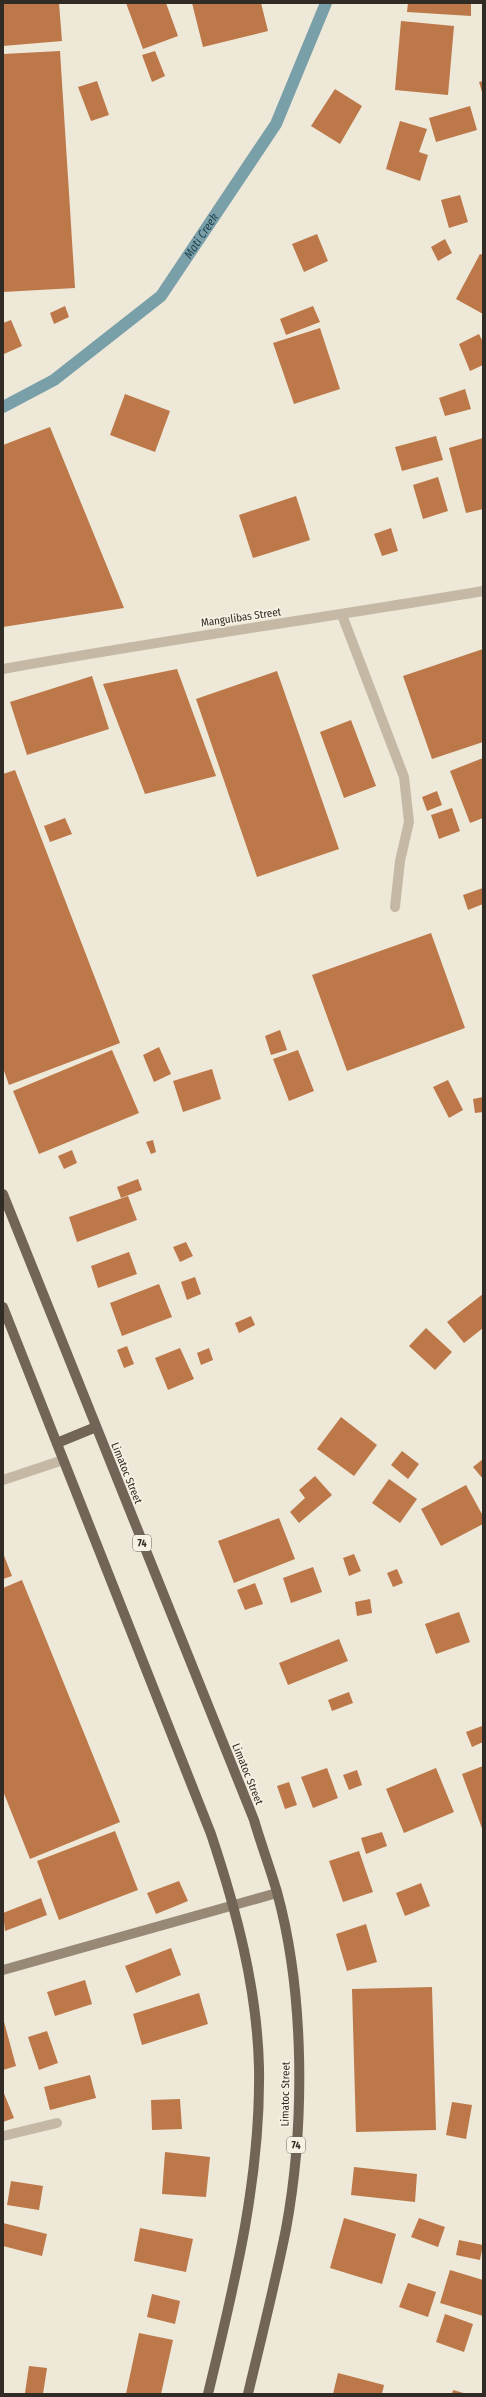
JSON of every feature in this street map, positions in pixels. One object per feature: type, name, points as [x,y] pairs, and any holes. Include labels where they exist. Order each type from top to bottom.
[{"type":"main road","name":"Limatoc Street","points":[[3,1194],[254,1820],[277,1893],[290,1961],[296,2018],[298,2122],[286,2228],[248,2394]]},
{"type":"main road","points":[[3,1307],[211,1834],[234,1905],[246,1956],[258,2059],[257,2126],[250,2205],[240,2262],[208,2394]]},
{"type":"main road","points":[[57,1443],[96,1427]]},
{"type":"street","name":"Mangulibas Street","points":[[3,669],[152,642],[342,614],[483,591]]},
{"type":"street","points":[[342,614],[404,777],[409,822],[400,861],[395,907]]},
{"type":"street","points":[[3,1480],[63,1460]]},
{"type":"street","points":[[3,1970],[277,1893]]},
{"type":"street","points":[[3,2136],[57,2123]]},
{"type":"building","points":[[3,3],[59,3],[62,41],[3,46]]},
{"type":"building","points":[[126,3],[166,3],[178,36],[143,49]]},
{"type":"building","points":[[192,3],[261,3],[268,31],[203,47]]},
{"type":"building","points":[[408,3],[471,3],[471,16],[407,12]]},
{"type":"building","points":[[401,21],[454,26],[448,95],[395,90]]},
{"type":"building","points":[[60,51],[75,288],[3,292],[3,54]]},
{"type":"building","points":[[155,51],[165,76],[152,82],[142,55]]},
{"type":"building","points":[[97,81],[109,115],[91,121],[78,87]]},
{"type":"building","points":[[483,81],[483,95],[479,82]]},
{"type":"building","points":[[335,89],[362,106],[340,144],[311,126]]},
{"type":"building","points":[[470,106],[477,130],[436,142],[429,118]]},
{"type":"building","points":[[400,121],[427,129],[419,152],[428,155],[420,181],[386,169]]},
{"type":"building","points":[[460,195],[468,222],[449,228],[441,200]]},
{"type":"building","points":[[317,234],[328,261],[304,272],[292,244]]},
{"type":"building","points":[[445,239],[452,253],[438,261],[431,247]]},
{"type":"building","points":[[480,254],[483,255],[483,314],[456,299]]},
{"type":"building","points":[[65,306],[69,317],[54,324],[50,313]]},
{"type":"building","points":[[313,306],[320,322],[286,335],[280,319]]},
{"type":"building","points":[[11,320],[22,346],[4,354],[3,323]]},
{"type":"building","points":[[320,328],[340,389],[294,404],[273,343]]},
{"type":"building","points":[[479,334],[483,342],[483,365],[470,371],[459,344]]},
{"type":"building","points":[[465,389],[471,409],[445,416],[439,398]]},
{"type":"building","points":[[125,394],[170,411],[155,452],[110,435]]},
{"type":"building","points":[[50,427],[124,608],[3,627],[3,445]]},
{"type":"building","points":[[436,436],[443,460],[402,471],[395,447]]},
{"type":"building","points":[[483,438],[483,509],[466,513],[449,448]]},
{"type":"building","points":[[438,477],[448,511],[423,519],[413,485]]},
{"type":"building","points":[[296,496],[310,540],[253,558],[239,515]]},
{"type":"building","points":[[391,528],[398,551],[382,556],[374,534]]},
{"type":"building","points":[[483,649],[483,742],[432,759],[403,676]]},
{"type":"building","points":[[177,669],[216,776],[145,794],[103,684]]},
{"type":"building","points":[[277,671],[339,849],[257,877],[196,699]]},
{"type":"building","points":[[92,676],[109,729],[27,755],[10,702]]},
{"type":"building","points":[[351,720],[376,786],[344,798],[320,732]]},
{"type":"building","points":[[483,758],[483,818],[470,823],[450,771]]},
{"type":"building","points":[[15,770],[120,1043],[9,1085],[3,1068],[3,774]]},
{"type":"building","points":[[437,791],[442,805],[427,811],[422,797]]},
{"type":"building","points":[[452,808],[460,831],[439,839],[431,815]]},
{"type":"building","points":[[65,818],[72,834],[50,842],[44,826]]},
{"type":"building","points":[[483,888],[483,904],[468,910],[463,895]]},
{"type":"building","points":[[431,933],[465,1028],[347,1071],[312,975]]},
{"type":"building","points":[[280,1030],[287,1050],[271,1055],[265,1036]]},
{"type":"building","points":[[159,1047],[171,1074],[154,1082],[143,1055]]},
{"type":"building","points":[[112,1050],[139,1113],[39,1154],[13,1091]]},
{"type":"building","points":[[298,1050],[314,1091],[289,1101],[273,1059]]},
{"type":"building","points":[[212,1069],[221,1099],[183,1112],[173,1081]]},
{"type":"building","points":[[448,1080],[463,1110],[449,1118],[433,1087]]},
{"type":"building","points":[[483,1097],[483,1112],[475,1113],[473,1099]]},
{"type":"building","points":[[153,1140],[156,1152],[151,1154],[146,1142]]},
{"type":"building","points":[[72,1150],[77,1163],[64,1169],[58,1156]]},
{"type":"building","points":[[138,1179],[142,1190],[121,1198],[117,1187]]},
{"type":"building","points":[[128,1196],[137,1220],[77,1242],[69,1217]]},
{"type":"building","points":[[186,1242],[193,1256],[180,1262],[173,1247]]},
{"type":"building","points":[[129,1252],[137,1274],[98,1288],[91,1266]]},
{"type":"building","points":[[195,1277],[201,1294],[187,1300],[181,1282]]},
{"type":"building","points":[[159,1284],[172,1317],[122,1336],[110,1303]]},
{"type":"building","points":[[483,1294],[483,1328],[464,1343],[447,1322]]},
{"type":"building","points":[[251,1316],[255,1325],[239,1333],[235,1323]]},
{"type":"building","points":[[426,1328],[452,1352],[435,1370],[409,1346]]},
{"type":"building","points":[[127,1346],[134,1364],[124,1368],[117,1350]]},
{"type":"building","points":[[180,1348],[194,1379],[168,1390],[155,1358]]},
{"type":"building","points":[[209,1348],[213,1360],[201,1365],[197,1353]]},
{"type":"building","points":[[341,1417],[377,1445],[354,1476],[317,1449]]},
{"type":"building","points":[[402,1451],[419,1464],[408,1479],[391,1465]]},
{"type":"building","points":[[483,1459],[483,1479],[473,1467]]},
{"type":"building","points":[[315,1476],[332,1495],[299,1523],[290,1512],[305,1498],[299,1490]]},
{"type":"building","points":[[389,1479],[417,1499],[400,1523],[372,1503]]},
{"type":"building","points":[[466,1485],[483,1516],[483,1524],[441,1546],[421,1509]]},
{"type":"building","points":[[279,1518],[295,1559],[234,1583],[218,1541]]},
{"type":"building","points":[[3,1553],[12,1576],[3,1579]]},
{"type":"building","points":[[354,1554],[361,1571],[349,1576],[343,1558]]},
{"type":"building","points":[[313,1567],[322,1592],[291,1603],[283,1578]]},
{"type":"building","points":[[397,1569],[403,1583],[393,1587],[387,1573]]},
{"type":"building","points":[[22,1580],[120,1822],[30,1859],[3,1791],[3,1588]]},
{"type":"building","points":[[255,1583],[263,1604],[245,1610],[237,1590]]},
{"type":"building","points":[[370,1599],[372,1613],[357,1616],[355,1602]]},
{"type":"building","points":[[459,1612],[470,1642],[436,1654],[425,1624]]},
{"type":"building","points":[[339,1639],[348,1661],[288,1685],[279,1663]]},
{"type":"building","points":[[349,1692],[353,1703],[332,1711],[328,1700]]},
{"type":"building","points":[[482,1726],[483,1742],[472,1747],[466,1732]]},
{"type":"building","points":[[483,1766],[483,1831],[462,1774]]},
{"type":"building","points":[[327,1768],[338,1798],[313,1808],[301,1777]]},
{"type":"building","points":[[436,1768],[454,1812],[404,1833],[386,1789]]},
{"type":"building","points":[[357,1770],[362,1785],[349,1790],[343,1775]]},
{"type":"building","points":[[289,1782],[297,1805],[285,1809],[277,1786]]},
{"type":"building","points":[[115,1831],[138,1890],[59,1920],[37,1861]]},
{"type":"building","points":[[382,1832],[387,1846],[366,1854],[361,1838]]},
{"type":"building","points":[[359,1851],[373,1892],[343,1902],[329,1861]]},
{"type":"building","points":[[179,1881],[188,1901],[156,1914],[147,1893]]},
{"type":"building","points":[[421,1883],[430,1906],[405,1916],[396,1893]]},
{"type":"building","points":[[41,1898],[47,1915],[5,1931],[3,1913]]},
{"type":"building","points":[[366,1924],[377,1962],[347,1971],[336,1934]]},
{"type":"building","points":[[171,1948],[181,1975],[136,1993],[125,1966]]},
{"type":"building","points":[[85,1980],[92,2004],[55,2016],[47,1992]]},
{"type":"building","points":[[432,1987],[436,2130],[356,2132],[352,1989]]},
{"type":"building","points":[[199,1993],[208,2024],[142,2045],[133,2014]]},
{"type":"building","points":[[3,2018],[16,2066],[3,2070]]},
{"type":"building","points":[[47,2031],[58,2063],[39,2070],[28,2037]]},
{"type":"building","points":[[90,2075],[96,2098],[50,2110],[44,2087]]},
{"type":"building","points":[[3,2091],[14,2118],[3,2122]]},
{"type":"building","points":[[180,2099],[182,2129],[152,2130],[151,2100]]},
{"type":"building","points":[[452,2102],[472,2105],[466,2139],[446,2135]]},
{"type":"building","points":[[165,2152],[210,2157],[206,2197],[162,2194]]},
{"type":"building","points":[[354,2167],[417,2174],[415,2202],[351,2195]]},
{"type":"building","points":[[11,2181],[43,2186],[39,2210],[7,2205]]},
{"type":"building","points":[[344,2218],[396,2234],[382,2284],[330,2268]]},
{"type":"building","points":[[419,2218],[445,2227],[438,2247],[411,2237]]},
{"type":"building","points":[[3,2223],[47,2234],[42,2256],[3,2246]]},
{"type":"building","points":[[140,2228],[193,2239],[186,2272],[134,2261]]},
{"type":"building","points":[[459,2240],[483,2245],[480,2260],[456,2255]]},
{"type":"building","points":[[450,2270],[483,2280],[483,2316],[440,2303]]},
{"type":"building","points":[[408,2283],[436,2292],[428,2317],[399,2307]]},
{"type":"building","points":[[152,2294],[180,2301],[175,2324],[147,2317]]},
{"type":"building","points":[[445,2314],[473,2324],[464,2352],[436,2342]]},
{"type":"building","points":[[139,2333],[173,2340],[161,2394],[126,2394]]},
{"type":"building","points":[[29,2366],[47,2368],[43,2394],[25,2393]]},
{"type":"building","points":[[338,2373],[384,2385],[382,2394],[333,2394]]},
{"type":"building","points":[[453,2390],[467,2394],[452,2394]]},
{"type":"waterway","name":"Mati Creek","points":[[3,407],[54,380],[161,296],[276,124],[326,3]]}]
